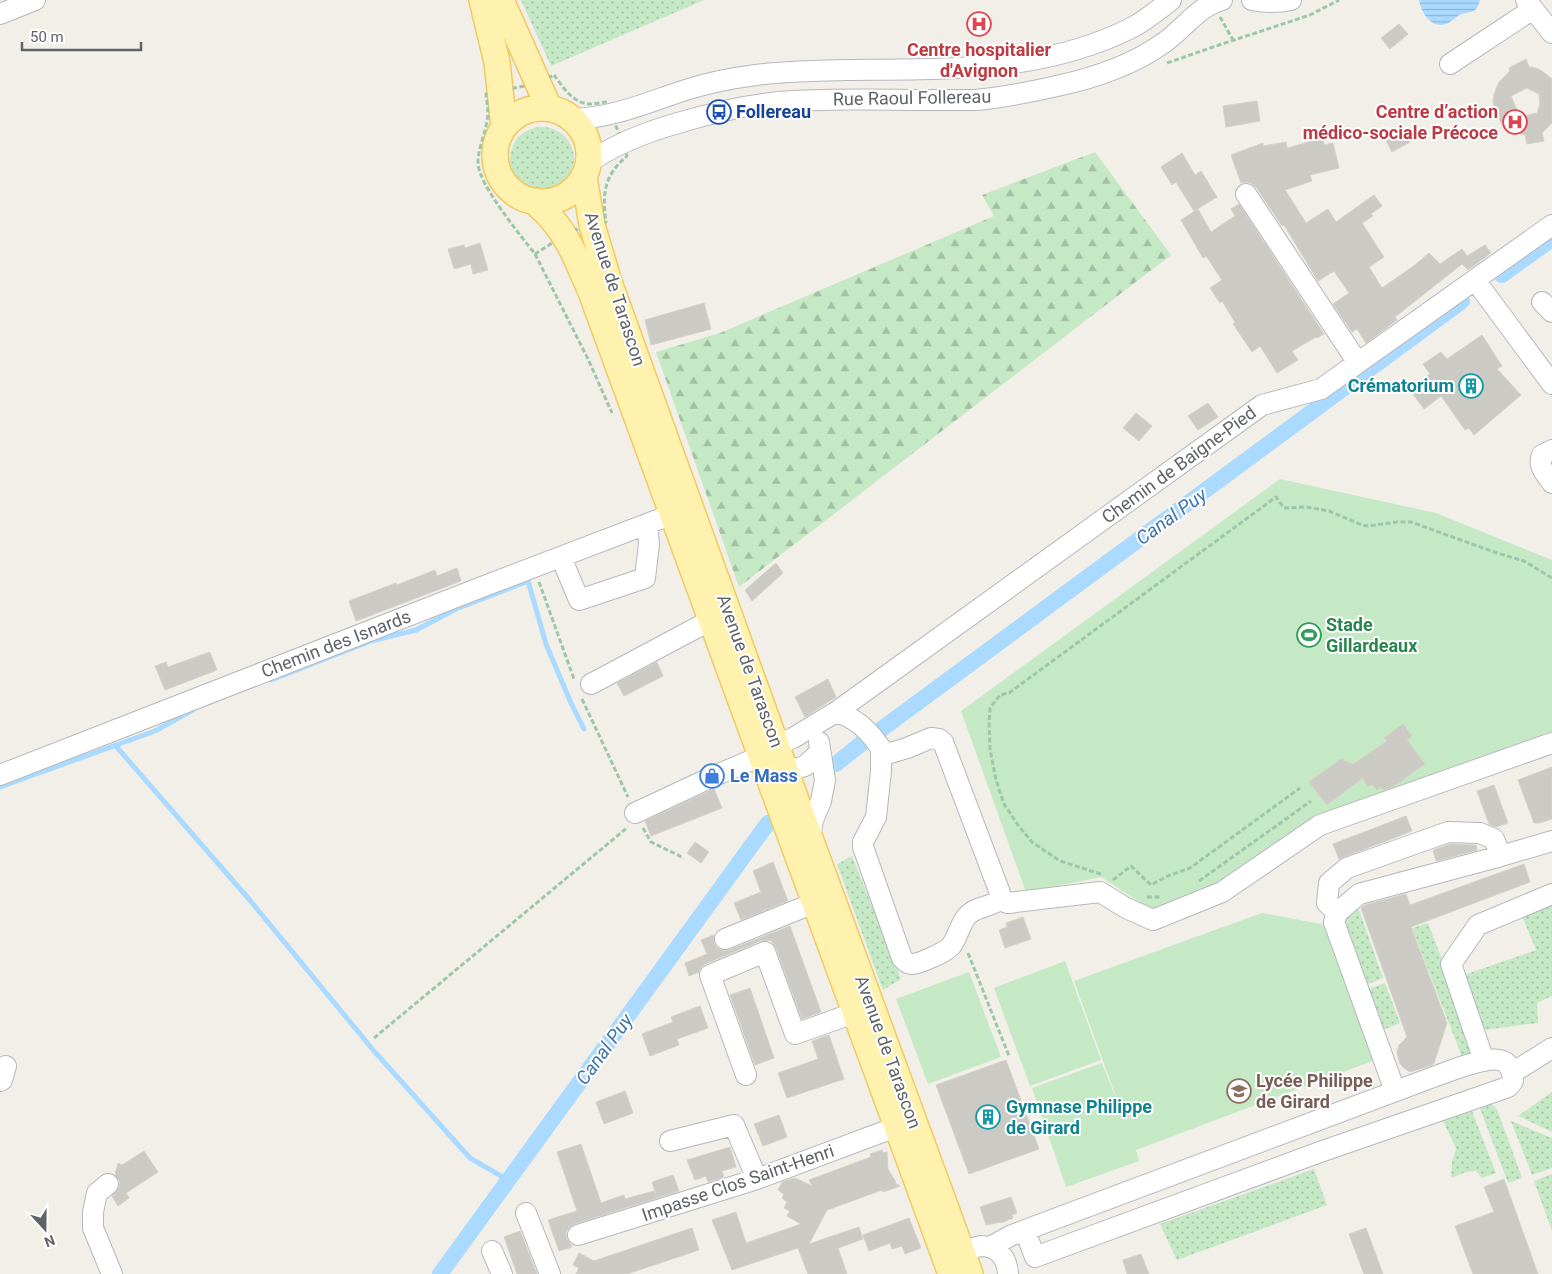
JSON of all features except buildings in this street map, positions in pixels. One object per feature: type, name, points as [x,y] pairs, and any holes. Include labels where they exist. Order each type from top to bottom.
[{"type":"main road","points":[[482,0],[497,62],[504,127]]},
{"type":"main road","points":[[501,0],[549,108]]},
{"type":"main road","points":[[549,108],[562,112],[573,119],[581,128],[589,151],[586,170],[575,188],[563,197],[549,201],[534,201],[521,197],[510,189],[501,178],[496,166],[495,152],[498,139],[504,127],[517,115],[532,109],[549,108]]},
{"type":"main road","name":"Avenue de Tarascon","points":[[586,170],[592,225],[609,282],[772,762],[814,903],[951,1274]]},
{"type":"main road","name":"Avenue de Tarascon","points":[[534,201],[552,219],[564,236],[591,292],[711,620],[772,762],[810,838],[966,1263]]},
{"type":"street","points":[[0,14],[35,0]]},
{"type":"street","name":"Rue Raoul Follereau","points":[[573,119],[590,119],[612,115],[690,89],[758,74],[793,71],[953,68],[1007,65],[1040,60],[1103,41],[1132,28],[1171,0]]},
{"type":"street","points":[[1252,0],[1266,3],[1279,3],[1290,0]]},
{"type":"street","name":"Rue Raoul Follereau","points":[[586,170],[602,154],[622,143],[650,131],[719,112],[792,101],[975,100],[1019,94],[1094,77],[1143,56],[1164,43],[1212,2],[1219,4]]},
{"type":"street","points":[[1450,64],[1530,5],[1552,33]]},
{"type":"street","points":[[1246,194],[1358,363]]},
{"type":"street","name":"Chemin de Baigne-Pied","points":[[772,762],[793,738],[816,726],[836,712],[1262,405],[1321,389],[1552,225]]},
{"type":"street","points":[[1475,280],[1552,384]]},
{"type":"street","points":[[1552,450],[1542,455],[1540,460],[1544,471],[1552,483]]},
{"type":"street","name":"Chemin des Isnards","points":[[0,775],[672,514]]},
{"type":"street","points":[[566,569],[579,600],[645,578],[649,544],[647,524]]},
{"type":"street","points":[[582,686],[711,620]]},
{"type":"street","points":[[836,712],[856,721],[869,733],[881,750],[887,754],[931,738],[939,738],[943,742],[1000,894],[1000,900]]},
{"type":"street","points":[[810,838],[812,820],[822,796],[825,780],[816,726]]},
{"type":"street","points":[[1000,900],[1008,903],[1105,882],[1126,908],[1152,920],[1222,892],[1320,825],[1552,742]]},
{"type":"street","points":[[881,750],[881,771],[876,817],[863,847],[902,958],[907,963],[914,964],[942,953],[951,946],[969,913],[1000,900]]},
{"type":"street","points":[[637,816],[712,776],[772,762],[796,769],[811,762],[820,752]]},
{"type":"street","points":[[1337,913],[1327,903],[1329,884],[1347,868],[1448,832],[1480,833],[1494,839],[1501,856]]},
{"type":"street","points":[[1395,1091],[1334,922],[1337,913],[1359,894],[1552,841]]},
{"type":"street","points":[[1484,1061],[1451,964],[1478,925],[1552,894]]},
{"type":"street","points":[[725,939],[814,903]]},
{"type":"street","points":[[746,1076],[710,975],[765,952],[795,1034],[854,1013]]},
{"type":"street","points":[[1512,1073],[1552,1048]]},
{"type":"street","points":[[990,1247],[1012,1235],[1436,1076],[1484,1061],[1500,1060],[1507,1064],[1512,1073],[1514,1081],[1508,1087],[1320,1152],[1035,1257],[1025,1231]]},
{"type":"street","points":[[670,1141],[734,1125],[757,1179]]},
{"type":"street","name":"Impasse Clos Saint-Henri","points":[[578,1235],[757,1179],[896,1127]]},
{"type":"street","points":[[108,1184],[97,1193],[93,1212],[93,1228],[112,1274]]},
{"type":"street","points":[[526,1213],[550,1274]]},
{"type":"street","points":[[966,1263],[979,1246],[990,1247],[1004,1257],[1007,1262],[1008,1274]]},
{"type":"street","points":[[492,1250],[502,1274]]},
{"type":"path","points":[[1219,4],[1233,40],[1310,16],[1339,0]]},
{"type":"path","points":[[554,75],[567,93],[580,102],[591,104],[607,102],[627,156],[616,166],[609,177],[605,190],[604,210],[606,222],[571,231],[534,254],[497,203],[478,165],[480,147],[488,120],[486,94],[501,91],[538,83],[554,75]]},
{"type":"path","points":[[1120,884],[1105,882],[1096,871],[1060,861],[1032,842],[1018,825],[1004,804],[996,780],[990,749],[990,708],[1000,695],[1009,693],[1276,497],[1284,508],[1306,507],[1330,511],[1362,525],[1411,522],[1524,561],[1552,578]]},
{"type":"path","points":[[533,567],[637,816],[651,842],[684,858]]},
{"type":"path","points":[[1105,882],[1131,866],[1151,885],[1190,868],[1300,788]]},
{"type":"path","points":[[1191,885],[1311,801]]},
{"type":"path","points":[[374,1038],[637,816]]},
{"type":"path","points":[[1143,895],[1161,897],[1169,894]]},
{"type":"path","points":[[959,929],[1009,1056]]},
{"type":"green space","points":[[521,0],[704,0],[551,66]]},
{"type":"green space","points":[[542,127],[560,132],[565,136],[569,141],[574,159],[569,177],[565,182],[560,186],[542,191],[524,186],[519,182],[515,177],[510,159],[515,141],[519,136],[524,132]]},
{"type":"green space","points":[[1095,152],[1171,255],[739,587],[656,352],[720,333],[994,216],[982,195]]},
{"type":"green space","name":"Stade Gillardeaux","points":[[1280,479],[1436,513],[1552,560],[1552,732],[1454,766],[1316,819],[1217,886],[1152,910],[1101,877],[1026,892],[961,711]]},
{"type":"green space","points":[[852,856],[901,979],[883,990],[837,864]]},
{"type":"green space","points":[[1552,902],[1552,996],[1537,1003],[1538,1023],[1483,1030],[1461,976],[1536,950],[1520,911]]},
{"type":"green space","points":[[1358,907],[1383,978],[1361,987],[1339,925],[1343,913]]},
{"type":"green space","points":[[1262,913],[1326,925],[1375,1060],[1136,1150],[1139,1161],[1066,1187],[1032,1088],[1102,1063],[1123,1116],[1074,981]]},
{"type":"green space","points":[[1428,923],[1475,1046],[1475,1053],[1464,1062],[1412,928]]},
{"type":"green space","points":[[1065,961],[1101,1060],[1030,1086],[994,988]]},
{"type":"green space","points":[[969,972],[1001,1057],[928,1084],[896,999]]},
{"type":"green space","points":[[1385,983],[1400,1023],[1378,1032],[1363,991]]},
{"type":"green space","points":[[1552,1092],[1552,1132],[1518,1116]]},
{"type":"green space","points":[[1487,1101],[1497,1109],[1522,1178],[1508,1183],[1478,1103]]},
{"type":"green space","points":[[1470,1106],[1496,1173],[1482,1178],[1476,1171],[1466,1172],[1451,1178],[1452,1162],[1456,1148],[1441,1117]]},
{"type":"green space","points":[[1511,1121],[1552,1138],[1552,1168],[1532,1175]]},
{"type":"green space","points":[[1314,1169],[1327,1205],[1177,1260],[1160,1224]]},
{"type":"green space","points":[[1552,1174],[1552,1231],[1534,1181]]},
{"type":"water","points":[[1419,0],[1480,0],[1477,8],[1472,12],[1459,15],[1448,23],[1441,25],[1431,22],[1424,14]]},
{"type":"waterway","name":"Canal Puy","points":[[1502,275],[1552,239]]},
{"type":"waterway","name":"Canal Puy","points":[[879,731],[1462,301]]},
{"type":"waterway","points":[[271,680],[371,641],[416,630],[456,609],[528,581],[546,644],[584,729]]},
{"type":"waterway","points":[[0,787],[155,731],[193,710]]},
{"type":"waterway","name":"Canal Puy","points":[[836,764],[862,743]]},
{"type":"waterway","points":[[115,745],[248,898],[374,1051],[470,1158],[508,1180]]},
{"type":"waterway","name":"Canal Puy","points":[[440,1274],[768,823]]},
{"type":"place","name":"Centre hospitalier d'Avignon","points":[[979,24]]},
{"type":"place","name":"Follereau","points":[[719,112]]},
{"type":"place","name":"Centre d’action médico-sociale Précoce","points":[[1515,122]]},
{"type":"place","name":"Crématorium","points":[[1471,386]]},
{"type":"place","name":"Stade Gillardeaux","points":[[1309,635]]},
{"type":"place","name":"Le Mass","points":[[712,776]]},
{"type":"place","name":"Lycée Philippe de Girard","points":[[1239,1091]]},
{"type":"place","name":"Gymnase Philippe de Girard","points":[[988,1117]]}]
